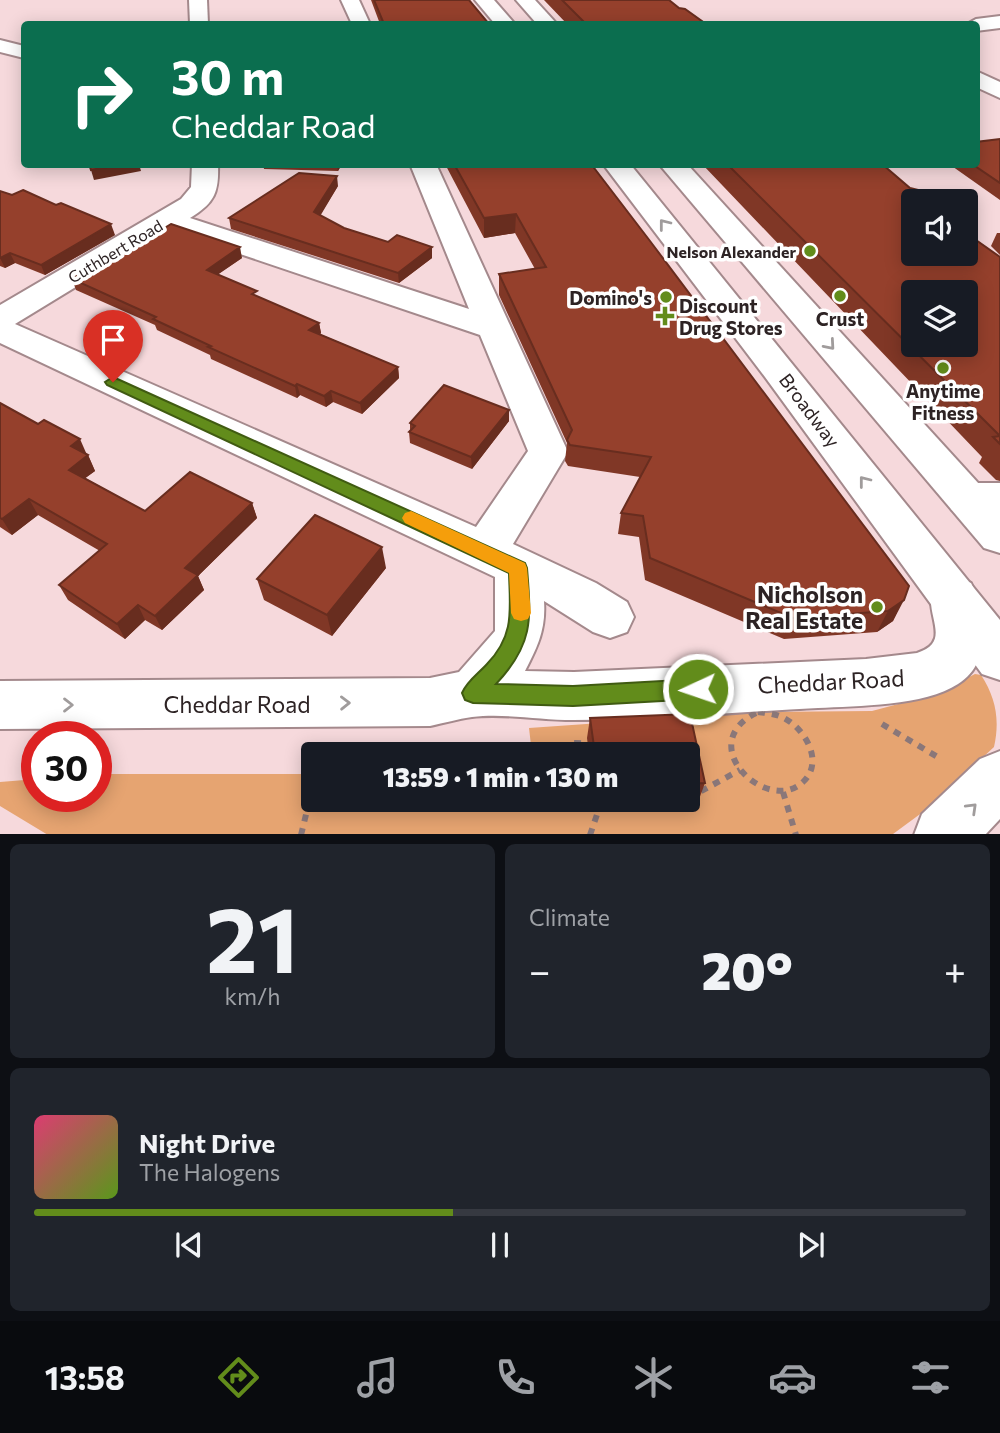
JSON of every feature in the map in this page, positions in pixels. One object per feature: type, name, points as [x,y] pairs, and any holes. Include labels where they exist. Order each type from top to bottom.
[{"type":"street","points":[[198,0],[199,21]]},
{"type":"street","points":[[350,0],[360,21]]},
{"type":"street","points":[[484,0],[502,21]]},
{"type":"street","points":[[525,0],[544,21]]},
{"type":"street","points":[[980,24],[1000,22]]},
{"type":"street","points":[[0,46],[21,51]]},
{"type":"street","points":[[980,79],[1000,91]]},
{"type":"street","name":"Cuthbert Road","points":[[0,319],[191,205],[205,188],[205,168]]},
{"type":"street","points":[[425,168],[548,452],[501,560],[521,621],[517,636],[497,668],[473,693]]},
{"type":"street","name":"Broadway","points":[[619,168],[1000,658]]},
{"type":"street","points":[[675,168],[860,379],[984,499],[1000,536]]},
{"type":"street","points":[[167,220],[496,329]]},
{"type":"street","points":[[424,305],[476,284]]},
{"type":"street","points":[[0,330],[501,560],[579,597],[610,617]]},
{"type":"street","points":[[796,393],[860,379]]},
{"type":"street","name":"Cheddar Road","points":[[0,705],[430,702],[473,693],[573,696],[866,682],[917,676],[941,667],[956,652],[961,632],[954,597]]},
{"type":"street","points":[[944,834],[1000,779]]},
{"type":"path","points":[[758,712],[772,713],[794,724],[805,737],[814,760],[807,780],[783,792],[755,783],[740,770],[730,743],[736,725],[745,717],[758,712]]},
{"type":"path","points":[[869,717],[941,760]]},
{"type":"path","points":[[794,724],[808,723]]},
{"type":"path","points":[[700,792],[740,770]]},
{"type":"path","points":[[783,792],[796,834]]},
{"type":"path","points":[[301,834],[307,812]]},
{"type":"path","points":[[590,834],[600,812]]},
{"type":"shaded area","points":[[975,674],[981,675],[993,701],[997,728],[994,747],[927,809],[893,834],[46,834],[0,806],[0,782],[21,780],[21,812],[112,812],[112,774],[301,774],[301,812],[700,812],[700,742],[531,742],[529,728],[758,712],[872,711],[936,694]]},
{"type":"building","points":[[374,0],[469,0],[486,21],[383,21]]},
{"type":"building","points":[[562,0],[669,0],[702,21],[583,21]]},
{"type":"building","points":[[1000,139],[1000,183],[978,168],[980,142]]},
{"type":"building","points":[[456,168],[594,168],[909,586],[904,600],[888,611],[793,618],[650,558],[643,516],[621,513],[651,457],[570,445],[567,440],[572,430],[499,274],[546,267],[516,214],[484,218]]},
{"type":"building","points":[[731,168],[887,168],[914,189],[901,189],[901,266],[978,266],[978,241],[1000,257],[1000,436],[921,357],[978,357],[978,280],[901,280],[901,337]]},
{"type":"building","points":[[299,173],[337,176],[314,212],[344,228],[388,242],[397,235],[432,247],[398,273],[229,218]]},
{"type":"building","points":[[23,190],[111,224],[41,265],[10,253],[0,258],[0,191],[12,195]]},
{"type":"building","points":[[171,224],[240,247],[207,270],[257,291],[252,294],[319,323],[309,330],[398,367],[360,403],[331,391],[324,396],[208,347],[211,346],[153,319],[156,317],[72,279],[141,238],[145,240]]},
{"type":"building","points":[[444,385],[509,410],[471,457],[409,432],[415,426],[410,423]]},
{"type":"building","points":[[0,403],[38,424],[44,420],[80,439],[71,446],[88,455],[69,470],[145,511],[190,472],[252,503],[185,568],[198,575],[155,616],[138,605],[117,624],[59,585],[107,544],[29,499],[0,518]]},
{"type":"building","points":[[315,515],[382,547],[327,615],[257,579]]},
{"type":"building","points":[[690,714],[696,742],[593,742],[590,718]]},
{"type":"building","points":[[700,760],[705,783],[700,783]]},
{"type":"slow traffic","points":[[411,518],[518,568],[521,613]]},
{"type":"place","name":"Nelson Alexander","points":[[810,251]]},
{"type":"place","name":"Crust","points":[[840,296]]},
{"type":"place","name":"Domino's","points":[[666,297]]},
{"type":"place","name":"Discount Drug Stores","points":[[665,316]]},
{"type":"place","name":"Anytime Fitness","points":[[943,368]]},
{"type":"place","name":"Nicholson Real Estate","points":[[877,607]]},
{"type":"route","points":[[113,382],[518,568],[521,621],[517,636],[508,655],[473,693],[573,696],[698,689]]}]
